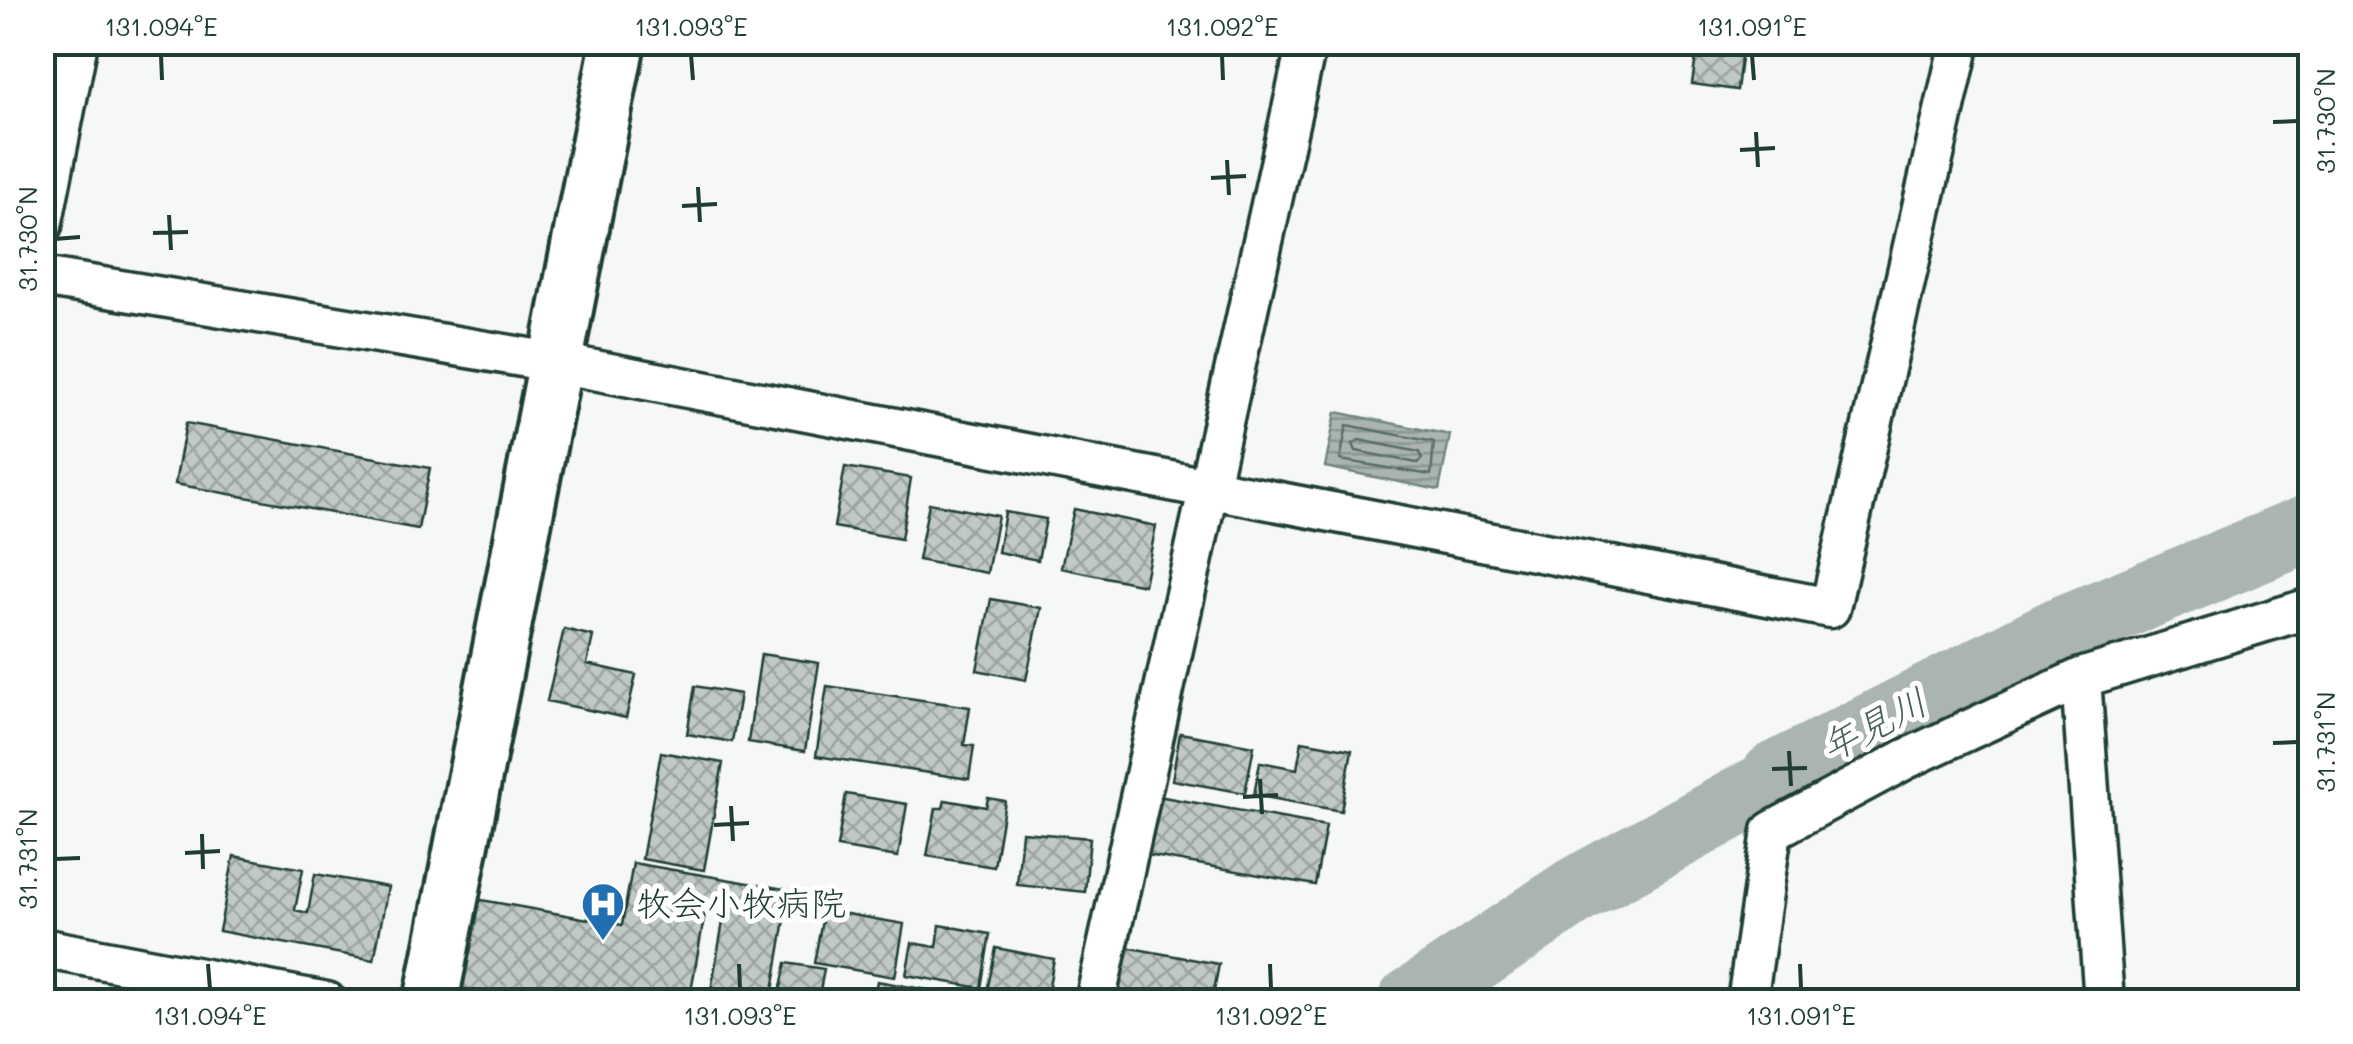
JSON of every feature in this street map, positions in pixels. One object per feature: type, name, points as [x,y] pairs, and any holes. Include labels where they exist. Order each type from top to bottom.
[{"type":"street","points":[[42,226],[78,42]]},
{"type":"street","points":[[431,1002],[618,42]]},
{"type":"street","points":[[1096,1002],[1308,42]]},
{"type":"street","points":[[42,277],[558,363],[1830,608],[1960,42]]},
{"type":"street","points":[[1747,1002],[1772,832],[1906,758],[2081,678],[2310,608]]},
{"type":"street","points":[[2081,678],[2104,1002]]},
{"type":"street","points":[[42,948],[327,1002]]},
{"type":"water","points":[[1336,412],[1450,435],[1439,490],[1325,467]]},
{"type":"building","points":[[1698,42],[1743,42],[1737,90],[1692,84]]},
{"type":"building","points":[[186,423],[430,468],[418,529],[175,484]]},
{"type":"building","points":[[845,467],[911,478],[901,539],[834,527]]},
{"type":"building","points":[[929,503],[998,516],[987,573],[918,560]]},
{"type":"building","points":[[1074,509],[1156,526],[1144,585],[1061,568]]},
{"type":"building","points":[[1005,512],[1046,519],[1038,560],[998,552]]},
{"type":"building","points":[[991,599],[1041,608],[1026,680],[977,670]]},
{"type":"building","points":[[564,629],[593,636],[587,664],[636,675],[626,718],[547,701]]},
{"type":"building","points":[[761,654],[819,663],[805,751],[748,742]]},
{"type":"building","points":[[695,686],[740,694],[732,742],[687,734]]},
{"type":"building","points":[[827,686],[970,707],[964,745],[974,746],[969,779],[816,756]]},
{"type":"building","points":[[1180,733],[1254,746],[1245,793],[1172,780]]},
{"type":"building","points":[[1302,741],[1352,750],[1341,811],[1254,795],[1260,762],[1297,769]]},
{"type":"building","points":[[661,752],[723,763],[704,870],[642,859]]},
{"type":"building","points":[[846,794],[907,804],[898,857],[837,847]]},
{"type":"building","points":[[1152,795],[1326,826],[1315,885],[1142,854]]},
{"type":"building","points":[[988,798],[1005,801],[994,867],[927,856],[936,808],[943,808],[945,800],[986,807]]},
{"type":"building","points":[[1022,832],[1090,838],[1085,892],[1017,885]]},
{"type":"building","points":[[234,856],[303,869],[295,910],[308,913],[315,874],[388,887],[374,960],[219,931]]},
{"type":"building","points":[[633,863],[790,890],[771,1002],[709,1002],[724,916],[705,913],[689,1002],[537,1002],[458,988],[464,897],[622,925]]},
{"type":"building","points":[[824,910],[904,924],[895,977],[814,963]]},
{"type":"building","points":[[940,925],[990,934],[981,988],[906,975],[912,943],[937,947]]},
{"type":"building","points":[[1120,946],[1219,964],[1212,1002],[1110,999]]},
{"type":"building","points":[[996,948],[1054,959],[1046,1002],[987,991]]},
{"type":"building","points":[[786,963],[824,969],[818,1002],[778,1002]]},
{"type":"building","points":[[877,981],[945,993],[944,1002],[873,1002]]},
{"type":"waterway","name":"年見川","points":[[1411,1002],[1575,891],[1772,783],[1775,776],[2057,632],[2310,528]]},
{"type":"place","name":"牧会小牧病院","points":[[603,942]]}]
